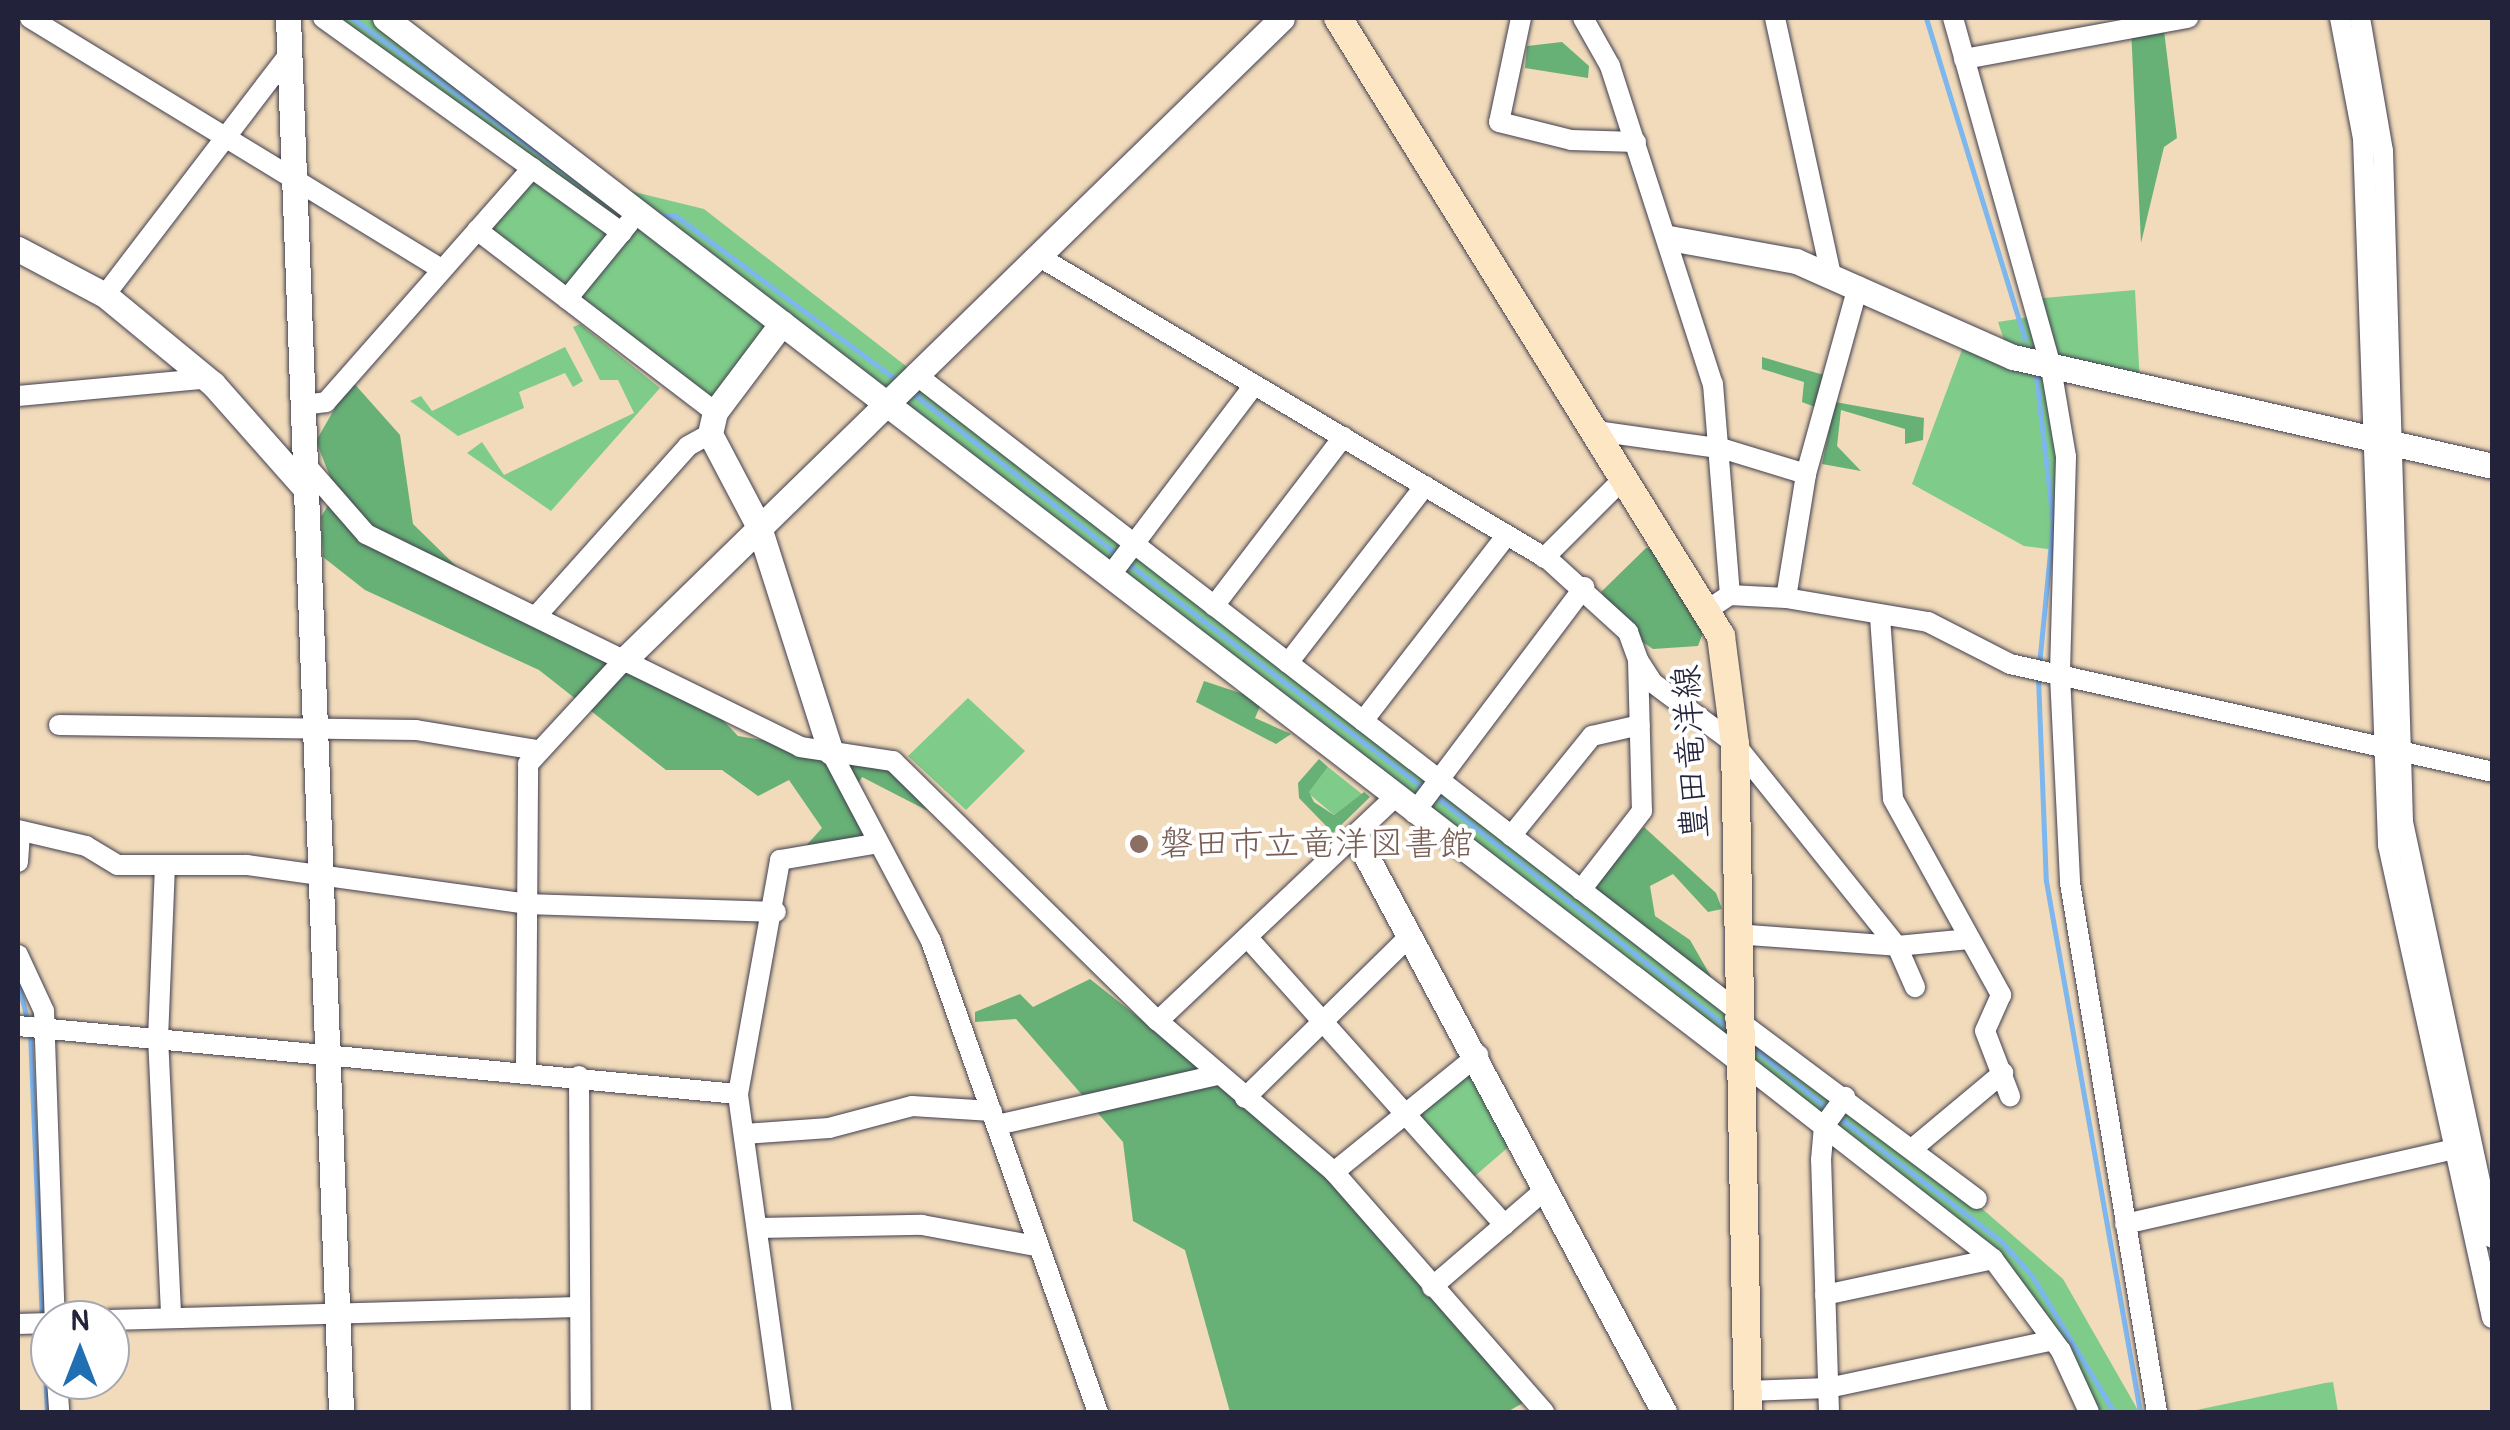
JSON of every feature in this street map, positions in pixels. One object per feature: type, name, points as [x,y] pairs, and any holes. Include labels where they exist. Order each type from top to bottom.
[{"type":"main road","name":"豊田竜洋線","points":[[1338,18],[1626,476],[1720,602],[1734,744],[1734,1056],[1748,1402]]},
{"type":"street","points":[[30,18],[442,270]]},
{"type":"street","points":[[288,18],[342,1412]]},
{"type":"street","points":[[323,18],[622,233]]},
{"type":"street","points":[[386,18],[641,208],[782,323],[1993,1259],[2053,1340],[2088,1412]]},
{"type":"street","points":[[526,1069],[528,764],[537,750],[884,402],[1282,18]]},
{"type":"street","points":[[1521,18],[1499,122],[1571,140],[1636,142]]},
{"type":"street","points":[[1583,18],[1636,142],[1669,238],[1724,449],[1720,602],[1786,598],[1928,622],[2010,664],[2492,772]]},
{"type":"street","points":[[1775,18],[1832,274]]},
{"type":"street","points":[[1953,18],[2050,364],[2066,457],[2060,676],[2070,883],[2156,1412]]},
{"type":"street","points":[[1964,59],[2151,21],[2188,18]]},
{"type":"street","points":[[2340,18],[2363,139],[2381,439]]},
{"type":"street","points":[[2360,18],[2383,151],[2381,439],[2388,845],[2492,1318]]},
{"type":"street","points":[[106,295],[290,53]]},
{"type":"street","points":[[303,406],[326,402],[532,168]]},
{"type":"street","points":[[567,299],[641,208]]},
{"type":"street","points":[[477,230],[567,299],[712,423],[758,527],[831,752],[874,844],[931,941],[995,1118],[1035,1246],[1098,1412]]},
{"type":"street","points":[[1669,238],[1832,274],[2013,357],[2492,466]]},
{"type":"street","points":[[18,249],[106,295],[366,534],[538,614],[800,747],[892,760],[1158,1021],[1334,1172],[1544,1412]]},
{"type":"street","points":[[1038,256],[1507,535],[1584,586],[1628,632],[1638,660],[1654,683],[1734,744],[1897,946],[1915,987]]},
{"type":"street","points":[[1786,598],[1806,474],[1858,286]]},
{"type":"street","points":[[538,614],[712,423],[782,323]]},
{"type":"street","points":[[915,374],[1977,1199]]},
{"type":"street","points":[[18,396],[200,379]]},
{"type":"street","points":[[1109,576],[1136,546],[1254,385]]},
{"type":"street","points":[[1596,430],[1724,449],[1806,474]]},
{"type":"street","points":[[1214,606],[1343,438]]},
{"type":"street","points":[[1544,558],[1626,476]]},
{"type":"street","points":[[1288,663],[1424,486]]},
{"type":"street","points":[[1363,722],[1507,535]]},
{"type":"street","points":[[1158,1021],[1356,837],[1440,781],[1584,586]]},
{"type":"street","points":[[1880,616],[1893,799],[2000,995],[1985,1031],[2010,1096]]},
{"type":"street","points":[[1581,890],[1642,811],[1638,660]]},
{"type":"street","points":[[59,725],[316,733],[416,730],[537,750]]},
{"type":"street","points":[[1511,836],[1592,736],[1640,726]]},
{"type":"street","points":[[2388,748],[2492,1238]]},
{"type":"street","points":[[18,862],[19,831],[86,846],[118,866],[246,865],[321,880],[526,904],[776,912]]},
{"type":"street","points":[[1356,837],[1478,1055],[1664,1412]]},
{"type":"street","points":[[782,1412],[738,1094],[776,912],[780,860],[874,844]]},
{"type":"street","points":[[165,865],[158,1038],[171,1317]]},
{"type":"street","points":[[1735,934],[1897,946],[1970,940]]},
{"type":"street","points":[[1245,1098],[1411,935]]},
{"type":"street","points":[[1248,938],[1505,1224]]},
{"type":"street","points":[[18,955],[43,1024],[52,1300]]},
{"type":"street","points":[[18,1026],[43,1024],[158,1038],[326,1050],[738,1094]]},
{"type":"street","points":[[1334,1172],[1478,1055]]},
{"type":"street","points":[[744,1134],[829,1128],[912,1106],[995,1118],[1217,1074]]},
{"type":"street","points":[[1912,1149],[2002,1074]]},
{"type":"street","points":[[579,1076],[581,1412]]},
{"type":"street","points":[[1828,1412],[1824,1126],[1844,1097]]},
{"type":"street","points":[[2125,1224],[2454,1149]]},
{"type":"street","points":[[1432,1286],[1546,1189]]},
{"type":"street","points":[[759,1228],[922,1225],[1035,1246]]},
{"type":"street","points":[[1825,1296],[1993,1259]]},
{"type":"street","points":[[130,1319],[578,1307]]},
{"type":"street","points":[[1748,1402],[2053,1340]]},
{"type":"green space","points":[[323,18],[377,18],[614,187],[704,209],[1918,1153],[2063,1279],[2139,1412],[2088,1412],[1985,1253],[783,322],[715,412],[487,229],[533,175]]},
{"type":"green space","points":[[2163,22],[2177,138],[2164,147],[2141,243],[2131,28]]},
{"type":"green space","points":[[1562,42],[1589,66],[1588,78],[1525,68],[1527,46]]},
{"type":"green space","points":[[2135,290],[2140,384],[2050,362],[2066,457],[2063,551],[2024,546],[1912,484],[1966,339],[2004,340],[1998,322],[2036,316],[2032,299]]},
{"type":"green space","points":[[580,324],[660,388],[551,511],[467,453],[482,442],[504,475],[634,413],[618,380],[600,380],[573,327]]},
{"type":"green space","points":[[565,347],[583,381],[573,387],[565,373],[519,392],[524,408],[458,436],[410,401],[421,396],[432,411]]},
{"type":"green space","points":[[1762,357],[1824,375],[1820,409],[1802,402],[1804,382],[1762,369]]},
{"type":"green space","points":[[351,380],[400,435],[413,524],[503,612],[704,700],[738,736],[883,760],[928,811],[862,777],[847,803],[868,842],[803,849],[822,828],[789,780],[758,796],[722,770],[666,770],[539,670],[365,590],[323,557],[321,517],[336,492],[316,441]]},
{"type":"green space","points":[[1835,402],[1924,418],[1923,440],[1905,444],[1905,429],[1841,410],[1837,446],[1861,471],[1822,464]]},
{"type":"green space","points":[[1646,548],[1673,549],[1704,630],[1698,646],[1653,649],[1628,632],[1601,592]]},
{"type":"green space","points":[[1204,681],[1252,697],[1261,704],[1255,718],[1291,734],[1276,744],[1196,702]]},
{"type":"green space","points":[[968,698],[1025,751],[966,810],[908,756]]},
{"type":"green space","points":[[1319,759],[1328,767],[1309,792],[1314,802],[1334,815],[1364,792],[1370,797],[1333,833],[1299,798],[1298,783]]},
{"type":"green space","points":[[1328,767],[1362,794],[1334,815],[1308,793]]},
{"type":"green space","points":[[1644,827],[1716,893],[1722,909],[1708,912],[1673,874],[1650,886],[1655,916],[1690,940],[1713,980],[1603,907],[1596,886]]},
{"type":"green space","points":[[1090,979],[1334,1172],[1523,1403],[1507,1412],[1230,1412],[1185,1250],[1133,1221],[1123,1142],[1016,1019],[975,1022],[975,1012],[1020,994],[1033,1007]]},
{"type":"green space","points":[[1478,1055],[1520,1137],[1468,1182],[1412,1109]]},
{"type":"green space","points":[[2333,1382],[2338,1412],[2187,1412],[2325,1383]]},
{"type":"waterway","points":[[352,18],[628,217]]},
{"type":"waterway","points":[[1926,18],[2025,339]]},
{"type":"waterway","points":[[659,216],[676,216],[898,381]]},
{"type":"waterway","points":[[2036,376],[2053,522],[2039,666]]},
{"type":"waterway","points":[[910,391],[1118,555]]},
{"type":"waterway","points":[[1126,562],[1424,788]]},
{"type":"waterway","points":[[2038,677],[2046,881],[2140,1412]]},
{"type":"waterway","points":[[1433,794],[1730,1029]]},
{"type":"waterway","points":[[18,983],[27,1019]]},
{"type":"waterway","points":[[30,1034],[41,1300]]},
{"type":"waterway","points":[[1751,1046],[1827,1108]]},
{"type":"waterway","points":[[1836,1115],[2001,1241],[2032,1276],[2114,1412]]},
{"type":"waterway","points":[[46,1400],[47,1412]]},
{"type":"place","name":"磐田市立竜洋図書館","points":[[1139,844]]}]
